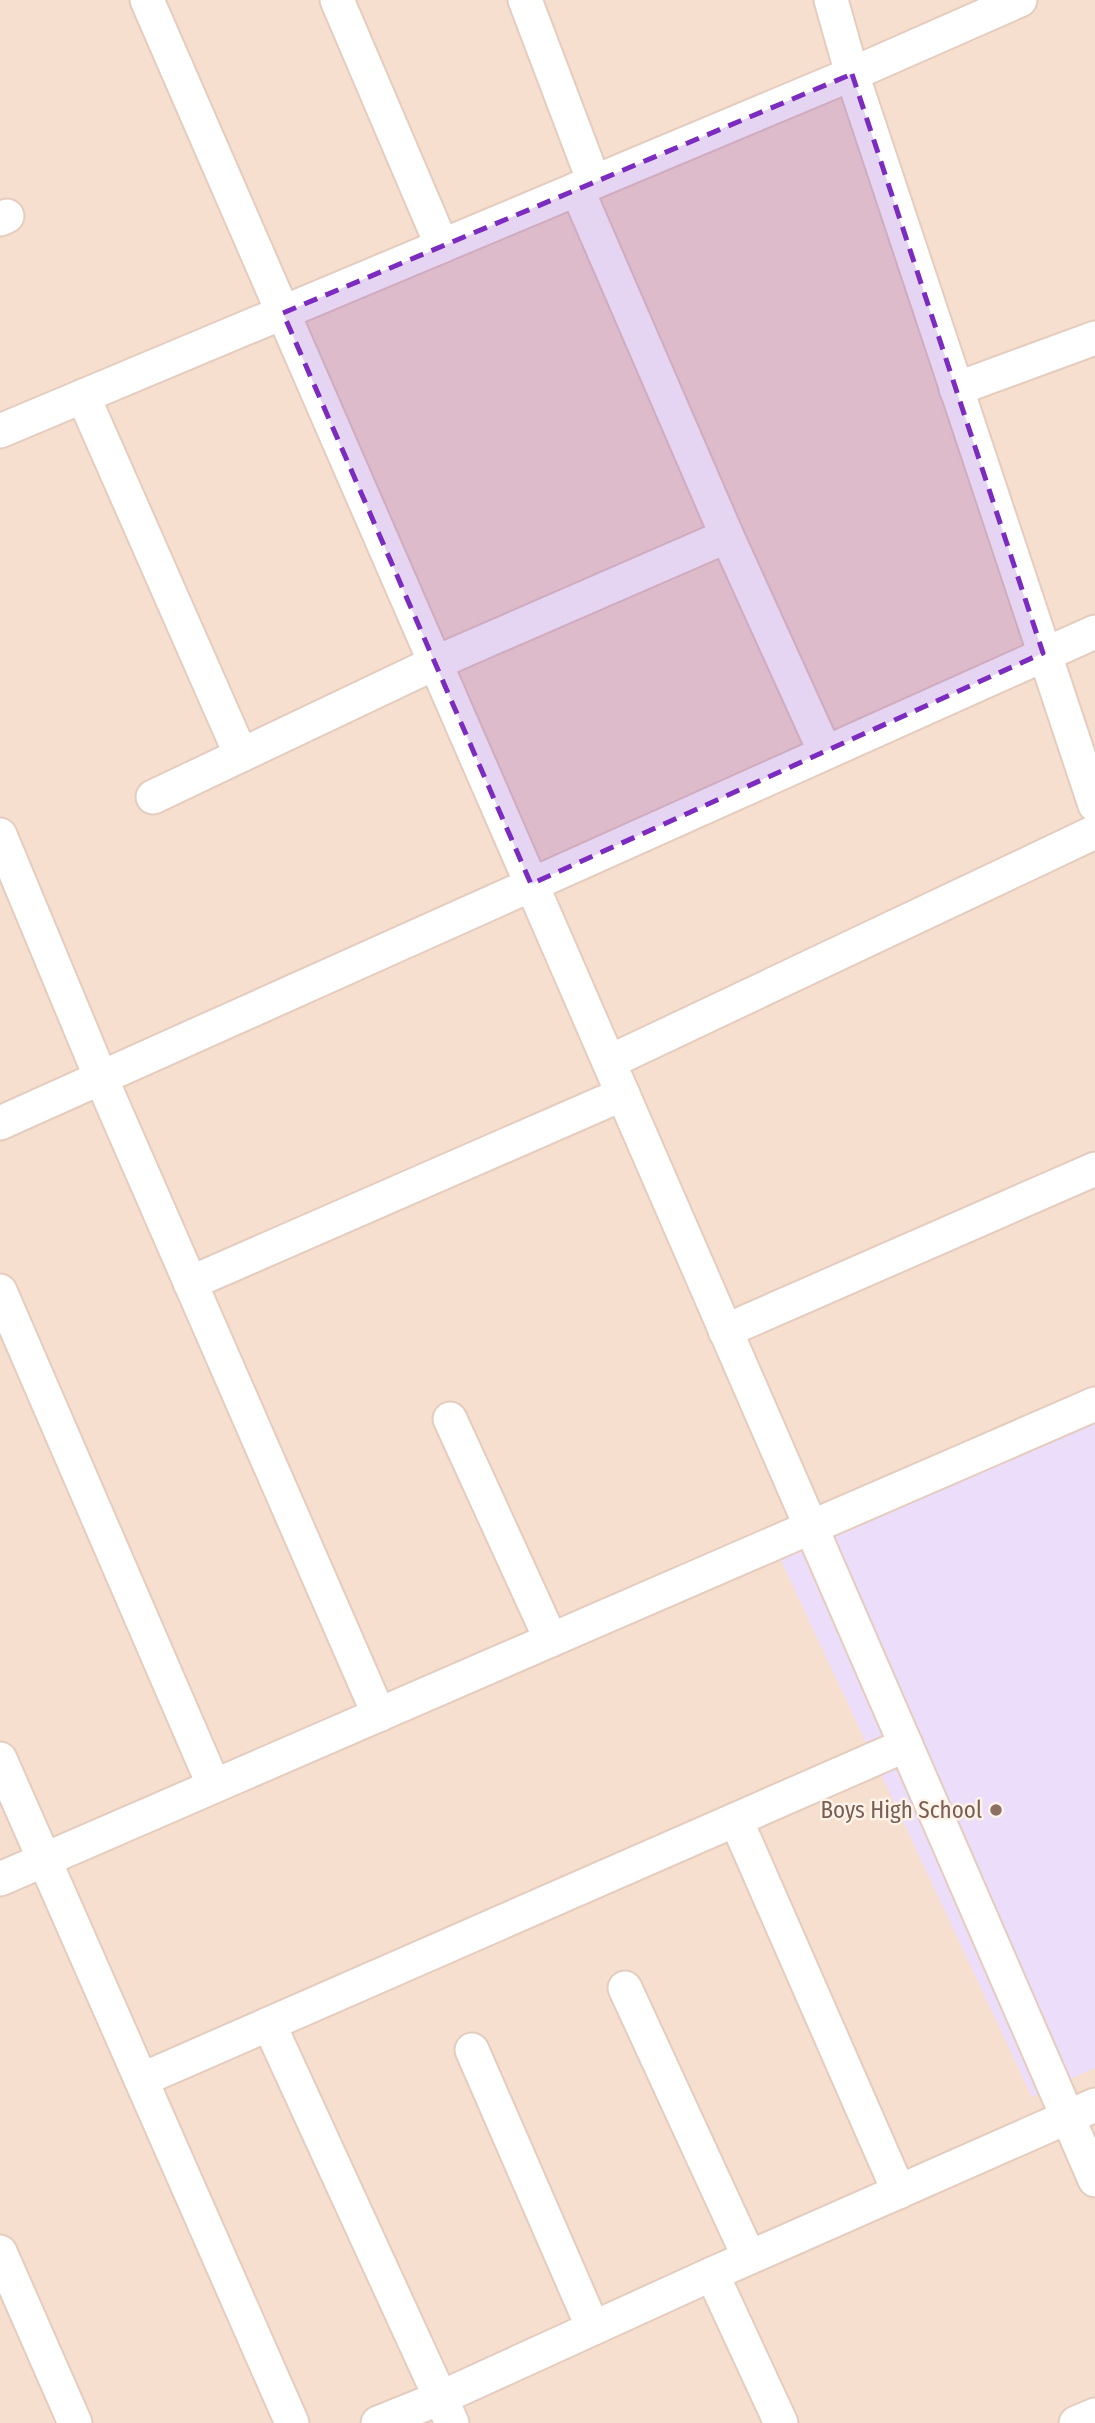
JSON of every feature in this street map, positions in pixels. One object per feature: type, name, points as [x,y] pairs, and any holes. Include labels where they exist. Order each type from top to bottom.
[{"type":"street","points":[[147,0],[906,1745],[1081,2111],[1095,2180]]},
{"type":"street","points":[[337,0],[442,246]]},
{"type":"street","points":[[525,0],[586,186],[727,536],[825,752]]},
{"type":"street","points":[[831,0],[852,74],[1095,805]]},
{"type":"street","points":[[0,431],[852,74],[1020,0]]},
{"type":"street","points":[[956,389],[1095,338]]},
{"type":"street","points":[[83,396],[241,755]]},
{"type":"street","points":[[153,797],[435,663],[727,536]]},
{"type":"street","points":[[0,1123],[1043,653],[1095,632]]},
{"type":"street","points":[[608,1062],[1095,832]]},
{"type":"street","points":[[0,835],[101,1078],[379,1715]]},
{"type":"street","points":[[190,1283],[623,1094]]},
{"type":"street","points":[[725,1331],[1095,1169]]},
{"type":"street","points":[[0,1291],[214,1786]]},
{"type":"street","points":[[0,1879],[1095,1404]]},
{"type":"street","points":[[450,1419],[551,1640]]},
{"type":"street","points":[[141,2080],[906,1745]]},
{"type":"street","points":[[0,1759],[292,2423]]},
{"type":"street","points":[[736,1820],[899,2192]]},
{"type":"street","points":[[625,1988],[749,2257]]},
{"type":"street","points":[[269,2024],[446,2410]]},
{"type":"street","points":[[472,2050],[593,2328]]},
{"type":"street","points":[[379,2423],[446,2410],[593,2328],[1081,2111]]},
{"type":"street","points":[[0,2252],[75,2423]]},
{"type":"street","points":[[712,2274],[781,2423]]},
{"type":"street","points":[[1076,2423],[1095,2415]]},
{"type":"highlighted area","points":[[852,74],[1043,653],[531,884],[283,313]]},
{"type":"shaded area","points":[[0,0],[1095,0],[1095,2423],[0,2423]]},
{"type":"shaded area","name":"Boys High School","points":[[1095,1403],[1095,2068],[1032,2097],[777,1552]]},
{"type":"place","name":"Boys High School","points":[[996,1810]]}]
